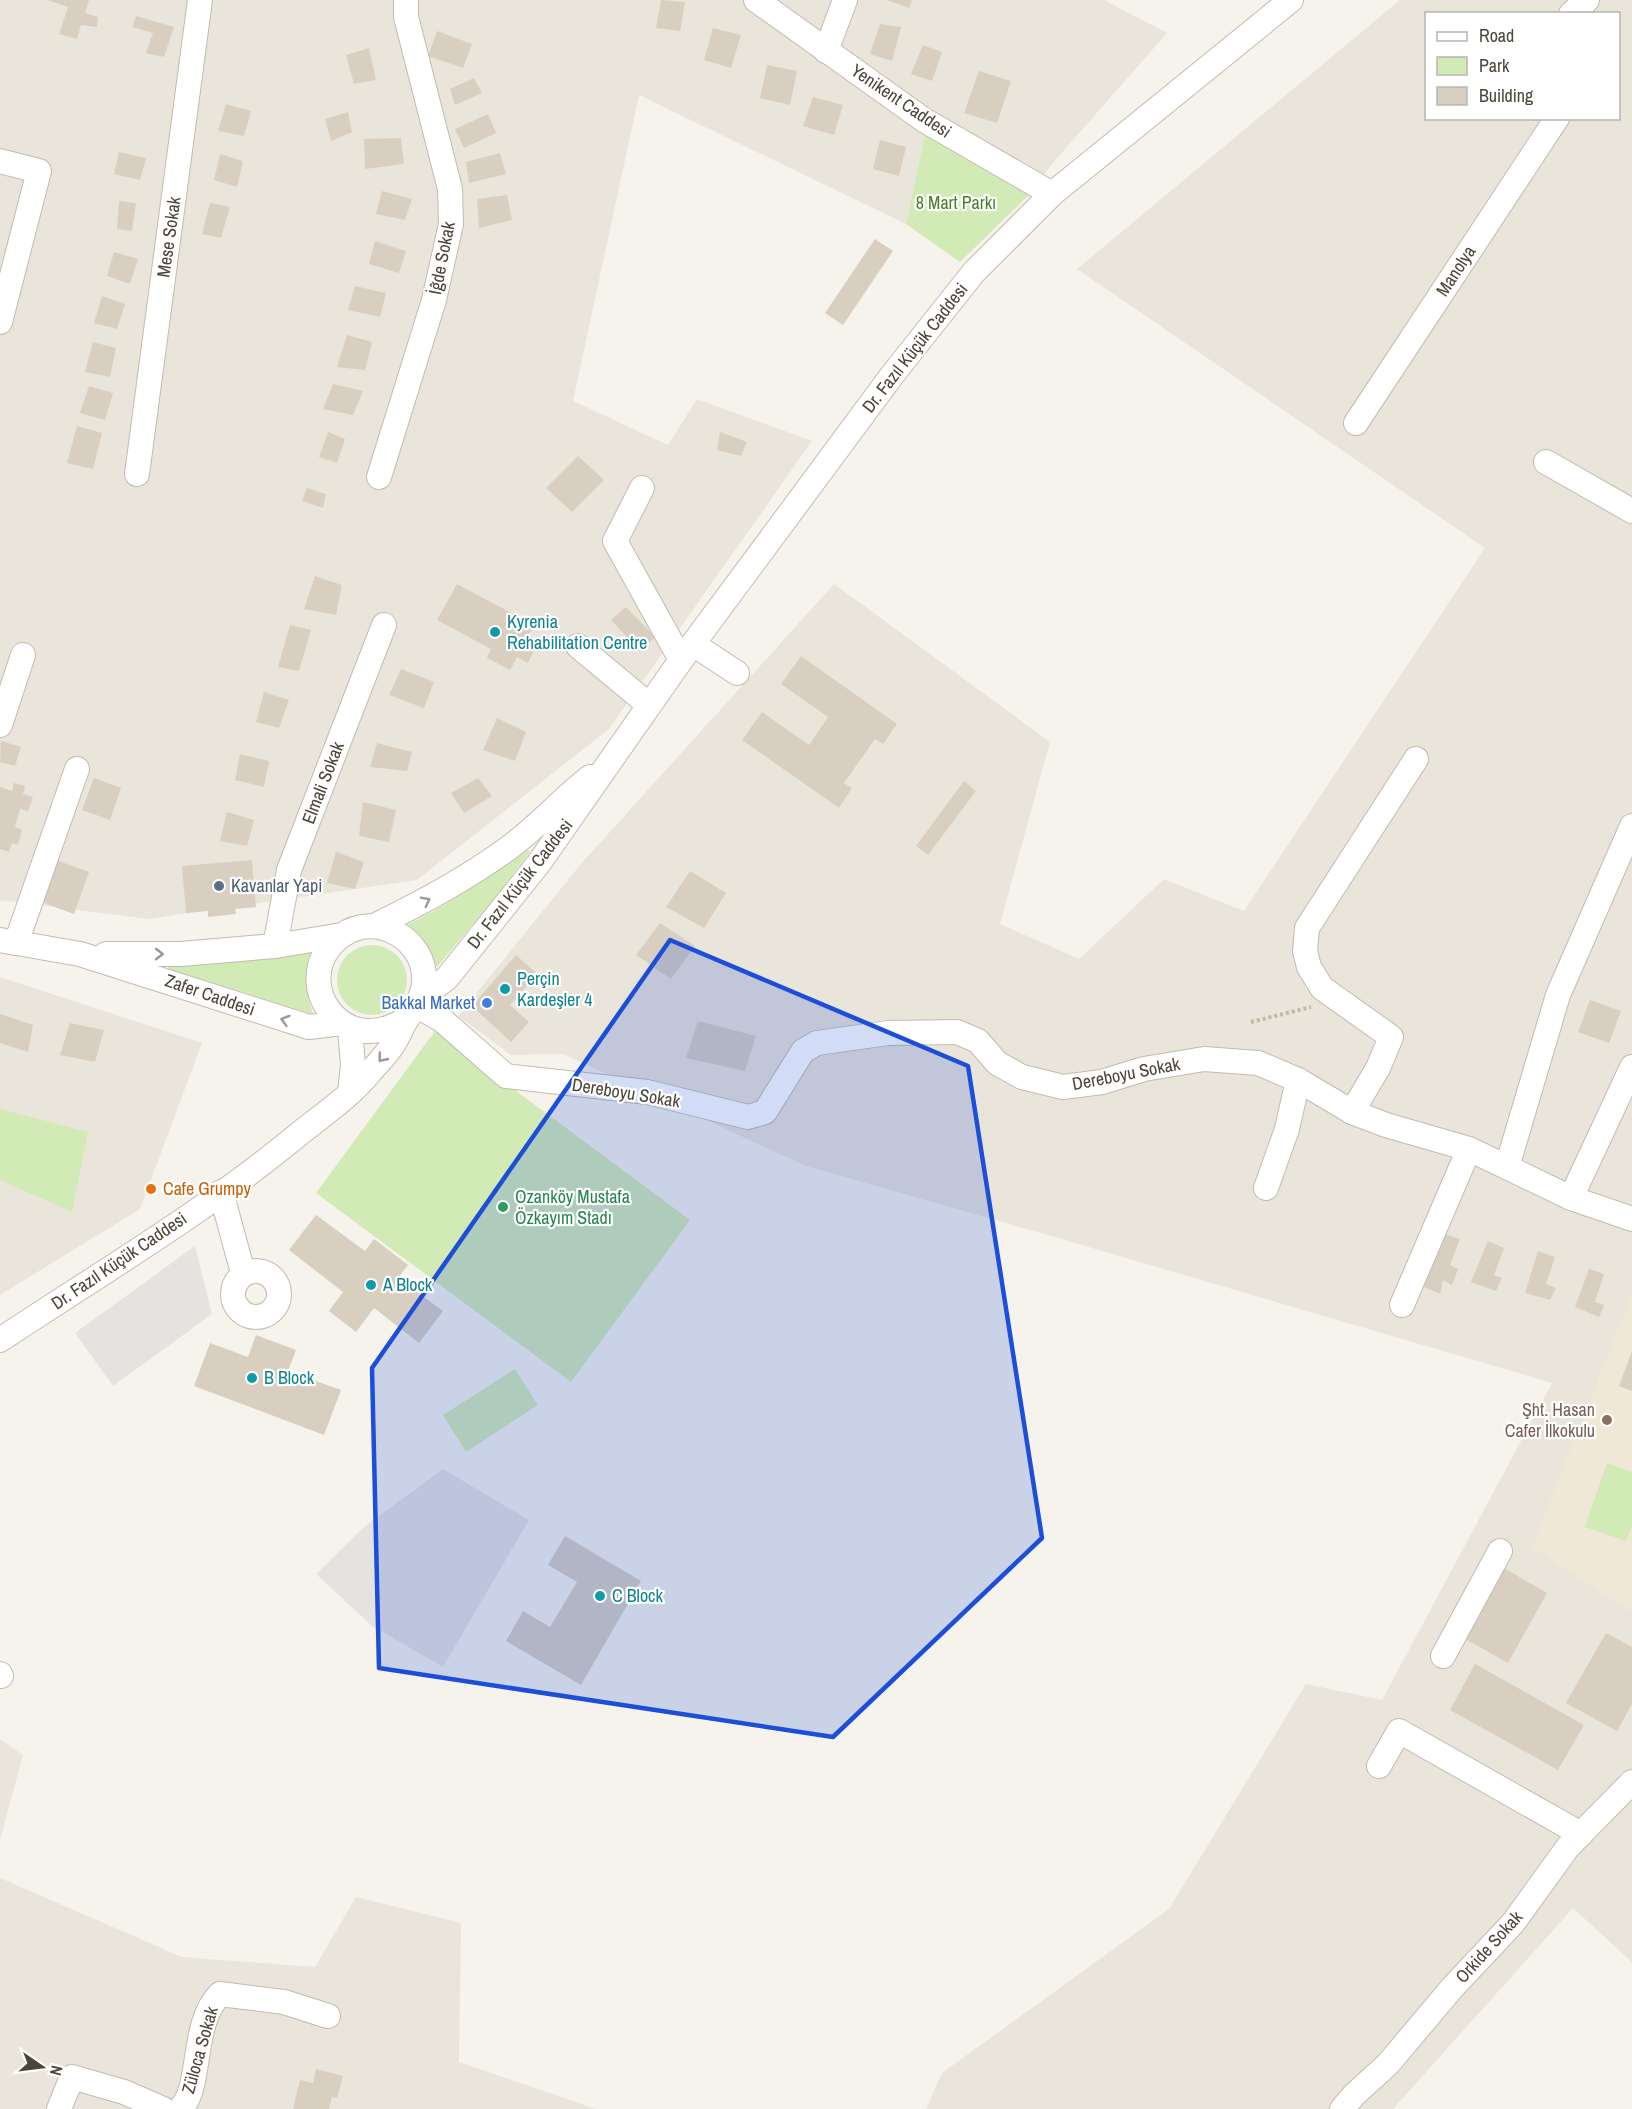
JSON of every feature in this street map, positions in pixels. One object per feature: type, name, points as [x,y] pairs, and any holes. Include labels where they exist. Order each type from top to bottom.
[{"type":"street","name":"Mese Sokak","points":[[137,474],[200,0]]},
{"type":"street","name":"İĝde Sokak","points":[[379,477],[434,300],[451,224],[450,189],[406,17],[406,0]]},
{"type":"street","name":"Yenikent Caddesi","points":[[756,0],[924,120],[1052,194]]},
{"type":"street","points":[[826,51],[845,0]]},
{"type":"street","name":"Dr. Fazıl Küçük Caddesi","points":[[0,1340],[276,1153],[350,1093],[369,1074],[394,1044],[415,1008],[447,978],[539,863],[687,652],[974,272],[1052,194],[1291,0]]},
{"type":"street","points":[[1573,12],[1587,0]]},
{"type":"street","name":"Manolya","points":[[1356,423],[1556,120]]},
{"type":"street","points":[[0,160],[39,171],[0,322]]},
{"type":"street","points":[[1546,462],[1632,511]]},
{"type":"street","points":[[642,488],[615,541],[687,652],[737,673]]},
{"type":"street","name":"Elmali Sokak","points":[[275,946],[289,870],[384,625]]},
{"type":"street","points":[[578,646],[649,705]]},
{"type":"street","points":[[0,725],[23,655]]},
{"type":"street","points":[[1352,1112],[1378,1068],[1391,1037],[1322,988],[1309,966],[1305,951],[1307,928],[1416,759]]},
{"type":"street","name":"Dr. Fazıl Küçük Caddesi","points":[[374,926],[430,900],[477,870],[512,845],[609,761]]},
{"type":"street","points":[[8,941],[77,769]]},
{"type":"street","points":[[1507,1167],[1558,995],[1632,826]]},
{"type":"street","points":[[374,926],[390,929],[404,938],[415,950],[422,965],[424,982],[415,1008],[394,1027],[380,1032],[364,1032],[346,1026],[329,1012],[321,996],[318,979],[321,962],[329,947],[342,935],[357,928],[374,926]]},
{"type":"street","name":"Zafer Caddesi","points":[[80,954],[181,954],[275,946],[342,935]]},
{"type":"street","name":"Zafer Caddesi","points":[[8,941],[80,954],[309,1027],[346,1026]]},
{"type":"street","name":"Dereboyu Sokak","points":[[415,1008],[442,1020],[506,1076],[648,1092],[748,1117],[765,1112],[803,1051],[817,1043],[888,1033],[957,1032],[978,1041],[997,1063],[1022,1077],[1063,1087],[1102,1082],[1144,1069],[1204,1059],[1258,1063],[1298,1080],[1352,1112],[1386,1125],[1469,1149],[1571,1198],[1632,1219]]},
{"type":"street","points":[[346,1026],[353,1065],[350,1093]]},
{"type":"street","points":[[1571,1198],[1632,1067]]},
{"type":"street","points":[[1266,1188],[1287,1129],[1298,1080]]},
{"type":"street","points":[[1402,1305],[1469,1149]]},
{"type":"street","points":[[221,1192],[243,1273]]},
{"type":"street","points":[[1443,1656],[1500,1551]]},
{"type":"street","points":[[1379,1766],[1400,1731],[1581,1834]]},
{"type":"street","name":"Orkide Sokak","points":[[1342,2109],[1388,2064],[1452,1988],[1513,1923],[1568,1847],[1632,1782]]},
{"type":"street","name":"Züloca Sokak","points":[[180,2109],[190,2091],[199,2042],[209,2007],[220,1994],[284,2002],[328,2016]]},
{"type":"street","name":"Züloca Sokak","points":[[59,2109],[72,2078],[124,2092],[163,2109]]},
{"type":"path","points":[[1251,1022],[1338,1000]]},
{"type":"highlighted area","points":[[670,940],[968,1066],[1042,1538],[833,1737],[379,1668],[372,1368]]},
{"type":"shaded area","points":[[0,0],[1104,0],[1167,33],[1052,164],[1030,194],[925,136],[906,224],[639,95],[573,401],[668,445],[697,399],[812,441],[609,729],[417,880],[148,919],[0,900]]},
{"type":"shaded area","points":[[1400,0],[1632,0],[1632,1962],[1573,1908],[1393,2109],[926,2109],[942,2073],[1169,1909],[1306,1684],[1382,1700],[1552,1383],[806,1166],[563,1054],[511,1055],[458,1016],[580,865],[834,584],[1050,742],[1000,924],[1079,959],[1164,879],[1244,911],[1485,548],[1077,269]]},
{"type":"shaded area","points":[[0,977],[202,1043],[140,1209],[0,1295]]},
{"type":"shaded area","points":[[195,1246],[212,1314],[113,1386],[75,1333]]},
{"type":"shaded area","name":"Şht. Hasan Cafer İlkokulu","points":[[1632,1293],[1632,1612],[1532,1547]]},
{"type":"shaded area","points":[[443,1469],[529,1520],[443,1667],[372,1626],[316,1574],[364,1527]]},
{"type":"shaded area","points":[[0,1739],[23,1755],[0,1840]]},
{"type":"shaded area","points":[[0,1878],[182,1957],[315,1967],[356,1897],[461,1923],[459,2062],[596,2109],[0,2109]]},
{"type":"green space","name":"8 Mart Parkı","points":[[925,135],[1030,194],[960,262],[906,224]]},
{"type":"green space","points":[[528,850],[530,852],[495,898],[437,967],[420,936],[407,925],[469,890]]},
{"type":"green space","points":[[372,945],[385,948],[397,955],[404,967],[407,980],[404,993],[397,1005],[385,1012],[372,1015],[359,1012],[347,1005],[340,993],[337,980],[340,967],[347,955],[359,948]]},
{"type":"green space","points":[[312,950],[307,966],[306,982],[313,1014],[168,969],[168,966],[240,961]]},
{"type":"green space","name":"Ozanköy Mustafa Özkayım Stadı","points":[[435,1031],[690,1220],[571,1382],[316,1193]]},
{"type":"green space","points":[[0,1109],[88,1132],[72,1212],[0,1180]]},
{"type":"green space","points":[[515,1369],[538,1405],[466,1452],[443,1415]]},
{"type":"green space","points":[[1607,1463],[1632,1472],[1632,1526],[1626,1541],[1585,1527]]},
{"type":"building","points":[[47,0],[89,0],[85,13],[98,17],[97,27],[81,25],[77,39],[59,34],[68,7]]},
{"type":"building","points":[[661,0],[685,2],[680,31],[656,28]]},
{"type":"building","points":[[887,0],[912,0],[909,8]]},
{"type":"building","points":[[136,16],[174,27],[164,57],[146,53],[153,33],[132,27]]},
{"type":"building","points":[[880,24],[901,27],[892,61],[870,54]]},
{"type":"building","points":[[713,28],[741,35],[731,68],[704,60]]},
{"type":"building","points":[[437,31],[472,44],[463,68],[428,56]]},
{"type":"building","points":[[923,45],[942,52],[932,81],[911,74]]},
{"type":"building","points":[[369,48],[376,80],[354,84],[346,55]]},
{"type":"building","points":[[767,65],[797,71],[790,105],[760,98]]},
{"type":"building","points":[[979,71],[1011,81],[997,123],[964,113]]},
{"type":"building","points":[[474,78],[482,93],[455,105],[450,89]]},
{"type":"building","points":[[813,97],[843,105],[834,135],[803,126]]},
{"type":"building","points":[[226,104],[251,111],[244,136],[218,131]]},
{"type":"building","points":[[348,112],[352,132],[331,141],[325,119]]},
{"type":"building","points":[[488,114],[496,133],[464,148],[455,129]]},
{"type":"building","points":[[401,138],[404,164],[365,169],[364,139]]},
{"type":"building","points":[[880,140],[906,147],[899,176],[873,169]]},
{"type":"building","points":[[119,152],[146,158],[140,180],[114,174]]},
{"type":"building","points":[[500,153],[506,174],[469,183],[466,162]]},
{"type":"building","points":[[220,154],[243,161],[237,187],[214,180]]},
{"type":"building","points":[[382,191],[412,199],[405,220],[376,214]]},
{"type":"building","points":[[507,195],[512,220],[479,228],[477,199]]},
{"type":"building","points":[[119,201],[136,203],[132,231],[117,229]]},
{"type":"building","points":[[210,203],[230,207],[221,238],[202,234]]},
{"type":"building","points":[[875,239],[893,251],[843,325],[825,313]]},
{"type":"building","points":[[375,241],[406,251],[399,273],[369,264]]},
{"type":"building","points":[[114,252],[138,259],[130,284],[107,276]]},
{"type":"building","points":[[355,286],[386,293],[380,317],[348,310]]},
{"type":"building","points":[[102,296],[125,304],[117,329],[94,323]]},
{"type":"building","points":[[347,335],[372,342],[365,370],[337,367]]},
{"type":"building","points":[[93,342],[116,348],[110,377],[85,372]]},
{"type":"building","points":[[333,384],[363,391],[353,415],[323,409]]},
{"type":"building","points":[[89,386],[113,393],[105,420],[80,413]]},
{"type":"building","points":[[77,426],[102,433],[93,469],[67,463]]},
{"type":"building","points":[[328,432],[345,439],[337,463],[319,457]]},
{"type":"building","points":[[720,432],[747,442],[741,456],[717,450]]},
{"type":"building","points":[[578,456],[604,480],[572,512],[546,488]]},
{"type":"building","points":[[307,488],[326,494],[323,508],[302,501]]},
{"type":"building","points":[[315,576],[342,585],[336,615],[304,609]]},
{"type":"building","name":"Kyrenia Rehabilitation Centre","points":[[457,584],[534,625],[526,640],[537,645],[528,663],[517,657],[510,670],[487,658],[491,649],[437,620]]},
{"type":"building","points":[[626,607],[655,637],[640,651],[611,620]]},
{"type":"building","points":[[290,625],[311,630],[299,671],[278,667]]},
{"type":"building","points":[[801,656],[897,724],[883,744],[875,739],[844,783],[852,788],[839,808],[742,740],[762,712],[809,745],[828,717],[781,684]]},
{"type":"building","points":[[401,669],[434,682],[424,708],[389,695]]},
{"type":"building","points":[[264,692],[289,700],[279,728],[256,722]]},
{"type":"building","points":[[497,718],[526,732],[515,761],[483,750]]},
{"type":"building","points":[[1,741],[21,747],[15,766],[0,762]]},
{"type":"building","points":[[377,743],[412,752],[407,771],[370,767]]},
{"type":"building","points":[[240,754],[269,761],[264,787],[235,780]]},
{"type":"building","points":[[94,778],[121,788],[110,820],[82,810]]},
{"type":"building","points":[[478,778],[492,796],[464,813],[451,793]]},
{"type":"building","points":[[964,781],[976,791],[928,855],[916,846]]},
{"type":"building","points":[[14,783],[25,786],[23,794],[33,797],[28,811],[20,809],[15,827],[22,830],[18,845],[12,843],[9,852],[0,849],[0,787],[12,791]]},
{"type":"building","points":[[363,802],[396,810],[389,842],[359,836]]},
{"type":"building","points":[[227,812],[254,820],[247,846],[220,841]]},
{"type":"building","points":[[336,852],[364,862],[355,889],[327,883]]},
{"type":"building","points":[[48,857],[89,872],[74,914],[33,899]]},
{"type":"building","name":"Kavanlar Yapi","points":[[252,860],[256,907],[235,909],[236,914],[208,917],[208,911],[186,913],[182,866]]},
{"type":"building","points":[[690,871],[726,893],[704,928],[666,907]]},
{"type":"building","points":[[660,923],[695,946],[671,979],[636,955]]},
{"type":"building","name":"Perçin Kardeşler 4","points":[[516,955],[537,974],[510,1005],[529,1022],[511,1042],[472,1006]]},
{"type":"building","points":[[1590,1000],[1621,1011],[1609,1043],[1578,1032]]},
{"type":"building","points":[[0,1014],[33,1025],[28,1052],[0,1043]]},
{"type":"building","points":[[698,1021],[756,1036],[745,1071],[686,1058]]},
{"type":"building","points":[[70,1023],[104,1030],[95,1062],[60,1055]]},
{"type":"building","name":"A Block","points":[[316,1215],[365,1251],[374,1239],[408,1265],[398,1278],[443,1311],[419,1343],[374,1308],[356,1332],[329,1311],[343,1292],[289,1250]]},
{"type":"building","points":[[1444,1234],[1460,1239],[1450,1265],[1458,1269],[1452,1285],[1443,1280],[1440,1294],[1424,1287]]},
{"type":"building","points":[[1488,1241],[1504,1248],[1494,1275],[1502,1278],[1496,1291],[1471,1282]]},
{"type":"building","points":[[1538,1251],[1555,1257],[1546,1284],[1556,1288],[1550,1300],[1525,1293]]},
{"type":"building","points":[[1589,1269],[1604,1274],[1595,1302],[1604,1305],[1599,1317],[1575,1307]]},
{"type":"building","name":"B Block","points":[[256,1335],[296,1350],[288,1371],[341,1390],[324,1435],[194,1386],[210,1343],[248,1357]]},
{"type":"building","name":"Şht. Hasan Cafer İlkokulu","points":[[1632,1351],[1632,1391],[1619,1386]]},
{"type":"building","name":"C Block","points":[[565,1536],[641,1581],[581,1685],[506,1641],[523,1611],[550,1627],[577,1582],[548,1565]]},
{"type":"building","points":[[1497,1564],[1547,1593],[1508,1663],[1458,1635]]},
{"type":"building","points":[[1606,1633],[1632,1647],[1632,1704],[1617,1731],[1566,1703]]},
{"type":"building","points":[[1475,1664],[1584,1725],[1558,1770],[1450,1710]]},
{"type":"building","points":[[316,2069],[343,2076],[337,2098],[332,2097],[329,2109],[293,2109],[300,2080],[313,2083]]},
{"type":"place","name":"Kyrenia Rehabilitation Centre","points":[[495,632]]},
{"type":"place","name":"Kavanlar Yapi","points":[[219,886]]},
{"type":"place","name":"Perçin Kardeşler 4","points":[[505,989]]},
{"type":"place","name":"Bakkal Market","points":[[487,1003]]},
{"type":"place","name":"Cafe Grumpy","points":[[151,1189]]},
{"type":"place","name":"Ozanköy Mustafa Özkayım Stadı","points":[[503,1207]]},
{"type":"place","name":"A Block","points":[[371,1285]]},
{"type":"place","name":"B Block","points":[[252,1378]]},
{"type":"place","name":"Şht. Hasan Cafer İlkokulu","points":[[1607,1420]]},
{"type":"place","name":"C Block","points":[[600,1596]]}]
